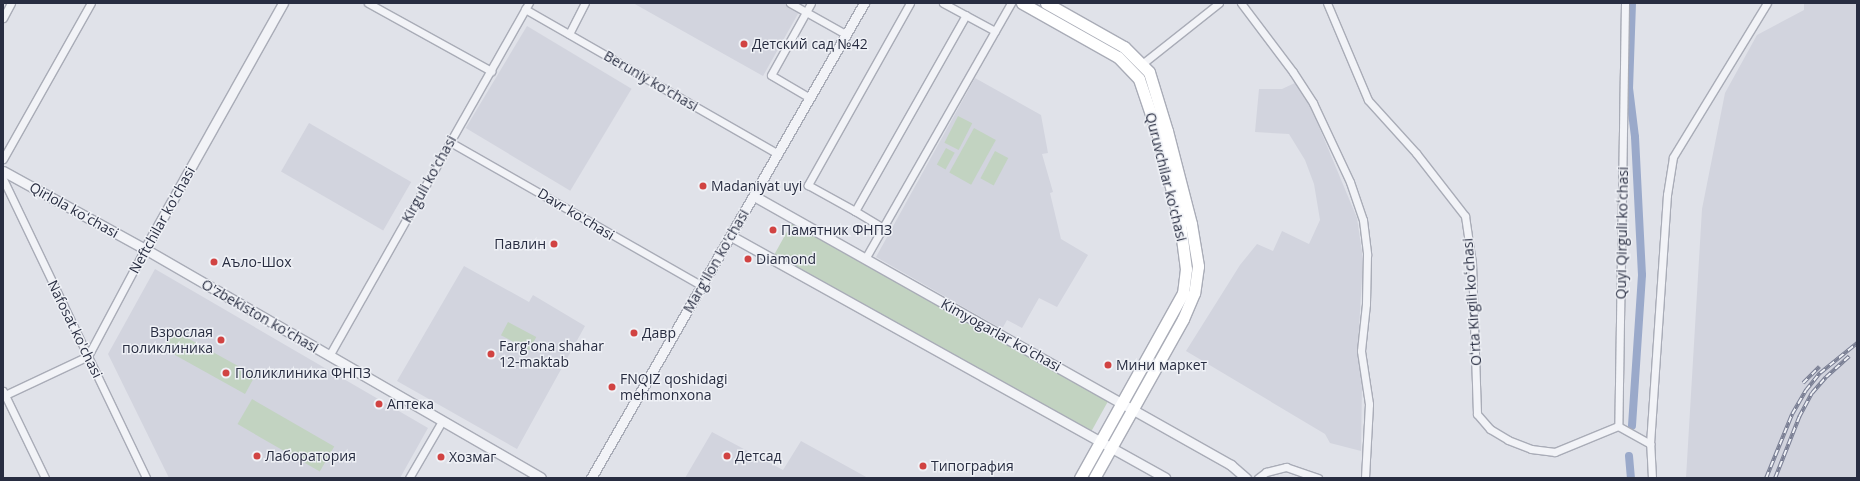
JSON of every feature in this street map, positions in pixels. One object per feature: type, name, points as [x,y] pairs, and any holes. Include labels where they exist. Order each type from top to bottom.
[{"type":"main road","name":"Quruvchilar ko'chasi","points":[[1022,3],[1118,57],[1139,79],[1158,136],[1180,223],[1186,269],[1183,293],[1080,478]]},
{"type":"main road","name":"Quruvchilar ko'chasi","points":[[1046,3],[1124,47],[1142,64],[1148,72],[1168,130],[1190,224],[1198,277],[1194,293],[1183,319],[1134,410],[1094,478]]},
{"type":"street","points":[[3,18],[11,3]]},
{"type":"street","points":[[3,159],[91,3]]},
{"type":"street","name":"Neftchilar ko'chasi","points":[[88,356],[145,249],[284,3]]},
{"type":"street","points":[[368,3],[490,71]]},
{"type":"street","points":[[569,34],[585,3]]},
{"type":"street","points":[[790,3],[847,35]]},
{"type":"street","points":[[810,98],[771,75],[811,3]]},
{"type":"street","name":"Marg'ilon ko'chasi","points":[[591,478],[847,35],[864,3]]},
{"type":"street","points":[[883,228],[808,185],[910,3]]},
{"type":"street","points":[[943,3],[995,31]]},
{"type":"street","points":[[865,259],[1011,3]]},
{"type":"street","points":[[1142,64],[1220,3]]},
{"type":"street","points":[[1240,3],[1293,72],[1313,103],[1350,182],[1363,220],[1367,255],[1366,304],[1361,351],[1369,404],[1365,478]]},
{"type":"street","name":"Oʻrta Kirgili koʻchasi","points":[[1327,3],[1368,100],[1416,153],[1465,216],[1472,263],[1478,414],[1490,429],[1508,440],[1531,449],[1555,452],[1618,426]]},
{"type":"street","name":"Quyi Qirguli koʻchasi","points":[[1618,426],[1624,3]]},
{"type":"street","points":[[1652,478],[1650,444],[1667,195],[1672,157],[1767,3]]},
{"type":"street","name":"Kirguli ko'chasi","points":[[329,356],[527,6]]},
{"type":"street","name":"Beruniy ko'chasi","points":[[527,6],[569,34],[778,154]]},
{"type":"street","points":[[855,211],[966,15]]},
{"type":"street","name":"Davr ko'chasi","points":[[450,142],[702,286]]},
{"type":"street","name":"Qirlola koʻchasi","points":[[3,171],[145,249]]},
{"type":"street","name":"Nafosat ko'chasi","points":[[3,179],[146,478]]},
{"type":"street","name":"Kimyogarlar ko'chasi","points":[[754,196],[1134,410],[1246,478]]},
{"type":"street","points":[[731,236],[1099,443],[1165,478]]},
{"type":"street","name":"O'zbekiston ko'chasi","points":[[145,249],[541,478]]},
{"type":"street","points":[[45,478],[4,394],[88,356]]},
{"type":"street","points":[[409,478],[442,421]]},
{"type":"street","points":[[1618,426],[1650,444]]},
{"type":"street","points":[[1258,478],[1266,472],[1286,468],[1318,478]]},
{"type":"shaded area","name":"Детский сад №42","points":[[633,3],[783,3],[799,12],[763,76]]},
{"type":"shaded area","points":[[1804,3],[1857,3],[1857,478],[1686,478],[1702,209],[1725,93],[1757,35],[1804,10]]},
{"type":"shaded area","points":[[527,26],[632,89],[570,191],[466,128]]},
{"type":"shaded area","points":[[975,78],[1041,115],[1048,153],[1042,154],[1053,192],[1050,193],[1061,239],[1088,255],[1057,307],[1039,298],[1022,328],[1007,320],[1002,329],[876,257]]},
{"type":"shaded area","points":[[1297,82],[1312,110],[1357,218],[1363,259],[1358,346],[1362,384],[1361,451],[1330,443],[1325,434],[1186,351],[1240,265],[1257,244],[1273,251],[1282,231],[1309,244],[1320,220],[1314,184],[1305,160],[1289,134],[1255,132],[1259,89],[1282,89]]},
{"type":"shaded area","points":[[309,123],[411,182],[383,230],[281,171]]},
{"type":"shaded area","name":"Farg'ona shahar 12-maktab","points":[[464,266],[529,302],[533,295],[585,326],[517,449],[397,381]]},
{"type":"shaded area","name":"Поликлиника ФНПЗ","points":[[155,269],[428,428],[400,478],[169,478],[108,354]]},
{"type":"shaded area","name":"Детсад","points":[[712,432],[783,470],[801,441],[868,478],[685,478]]},
{"type":"green space","points":[[958,116],[972,123],[959,150],[944,143]]},
{"type":"green space","points":[[974,128],[996,140],[971,185],[949,173]]},
{"type":"green space","points":[[946,148],[955,153],[946,169],[937,165]]},
{"type":"green space","points":[[995,151],[1008,158],[994,185],[980,178]]},
{"type":"green space","points":[[794,219],[1111,395],[1089,435],[772,259]]},
{"type":"green space","points":[[508,322],[536,337],[529,350],[501,335]]},
{"type":"green space","points":[[173,330],[255,376],[245,394],[163,348]]},
{"type":"green space","points":[[252,399],[334,446],[320,472],[238,424]]},
{"type":"waterway","points":[[1632,3],[1629,88],[1635,137],[1642,275],[1632,426]]},
{"type":"waterway","points":[[1629,456],[1631,478]]},
{"type":"railway","points":[[1766,478],[1792,414],[1806,390],[1820,373],[1857,343]]},
{"type":"railway","points":[[1775,478],[1799,417],[1812,393],[1826,377],[1849,356]]},
{"type":"railway","points":[[1803,383],[1819,367]]},
{"type":"place","name":"Детский сад №42","points":[[744,44]]},
{"type":"place","name":"Madaniyat uyi","points":[[703,186]]},
{"type":"place","name":"Памятник ФНПЗ","points":[[773,230]]},
{"type":"place","name":"Павлин","points":[[554,244]]},
{"type":"place","name":"Diamond","points":[[748,259]]},
{"type":"place","name":"Аъло-Шох","points":[[214,262]]},
{"type":"place","name":"Давр","points":[[634,333]]},
{"type":"place","name":"Взрослая поликлиника","points":[[221,340]]},
{"type":"place","name":"Farg'ona shahar 12-maktab","points":[[491,354]]},
{"type":"place","name":"Мини маркет","points":[[1108,365]]},
{"type":"place","name":"Поликлиника ФНПЗ","points":[[226,373]]},
{"type":"place","name":"FNQIZ qoshidagi mehmonxona","points":[[612,387]]},
{"type":"place","name":"Аптека","points":[[379,404]]},
{"type":"place","name":"Лаборатория","points":[[257,456]]},
{"type":"place","name":"Детсад","points":[[727,456]]},
{"type":"place","name":"Хозмаг","points":[[441,457]]},
{"type":"place","name":"Типография","points":[[923,466]]}]
